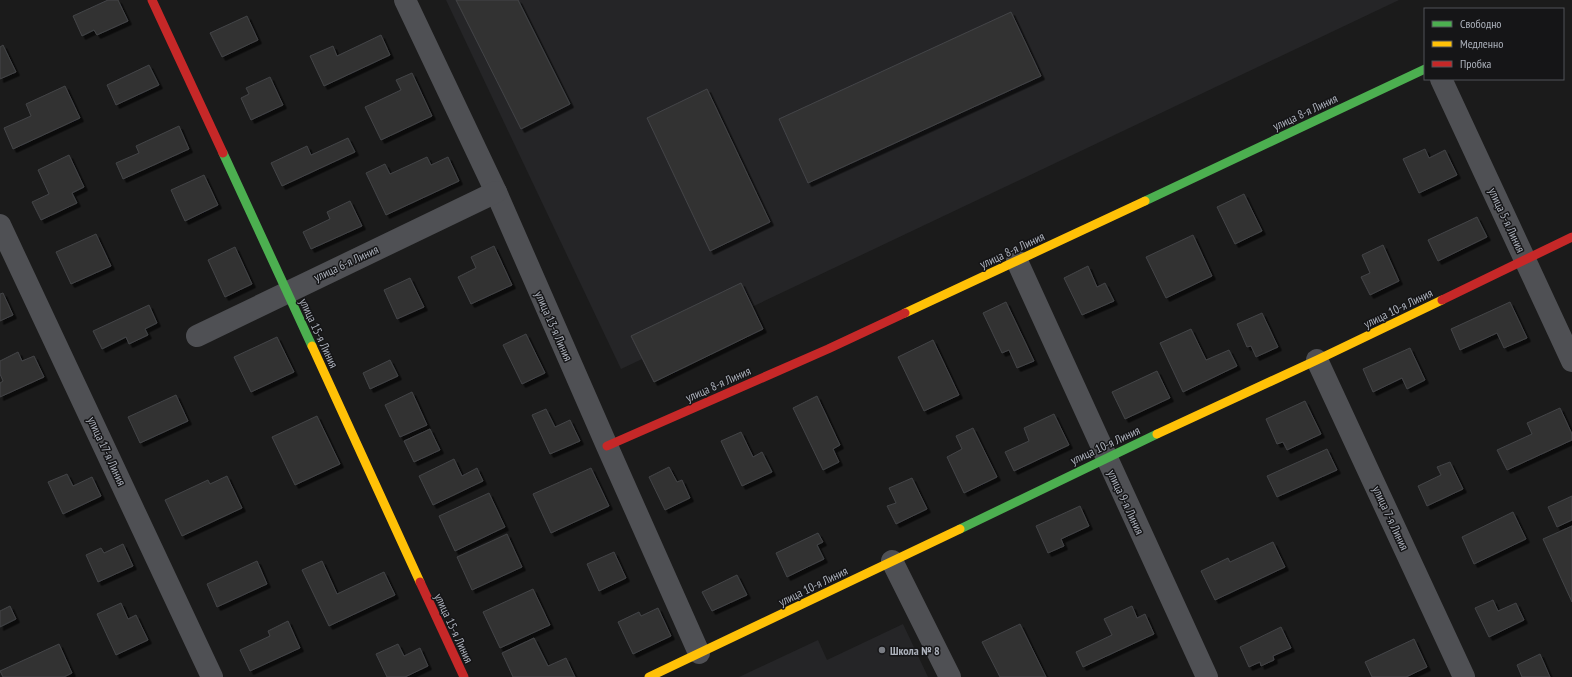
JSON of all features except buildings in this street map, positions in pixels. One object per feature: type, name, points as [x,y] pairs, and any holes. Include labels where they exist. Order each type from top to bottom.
[{"type":"street","name":"улица 15-я Линия","points":[[152,0],[464,677]]},
{"type":"street","name":"улица 13-я Линия","points":[[406,0],[496,192],[699,653]]},
{"type":"street","name":"улица 8-я Линия","points":[[607,446],[821,352],[1424,69]]},
{"type":"street","name":"улица 5-я Линия","points":[[1441,80],[1572,361]]},
{"type":"street","name":"улица 6-я Линия","points":[[197,336],[287,291],[496,192]]},
{"type":"street","name":"улица 17-я Линия","points":[[0,225],[212,677]]},
{"type":"street","name":"улица 10-я Линия","points":[[649,677],[1106,458],[1318,360],[1572,237]]},
{"type":"street","name":"улица 9-я Линия","points":[[1017,261],[1207,677]]},
{"type":"street","name":"улица 7-я Линия","points":[[1318,360],[1464,677]]},
{"type":"street","points":[[892,561],[950,677]]},
{"type":"shaded area","points":[[446,0],[1399,0],[621,369]]},
{"type":"shaded area","name":"Школа № 8","points":[[903,624],[928,677],[739,677],[818,640],[827,660]]},
{"type":"traffic: fast","points":[[1145,201],[1424,69]]},
{"type":"traffic: fast","points":[[223,153],[312,346]]},
{"type":"traffic: fast","points":[[960,529],[1157,434]]},
{"type":"traffic: slow","points":[[905,313],[1145,201]]},
{"type":"traffic: slow","points":[[1157,434],[1442,300]]},
{"type":"traffic: slow","points":[[312,346],[420,582]]},
{"type":"traffic: slow","points":[[649,677],[960,529]]},
{"type":"traffic: jam","points":[[152,0],[223,153]]},
{"type":"traffic: jam","points":[[1442,300],[1572,237]]},
{"type":"traffic: jam","points":[[607,446],[828,349],[905,313]]},
{"type":"traffic: jam","points":[[420,582],[464,677]]},
{"type":"place","name":"Школа № 8","points":[[882,650]]}]
